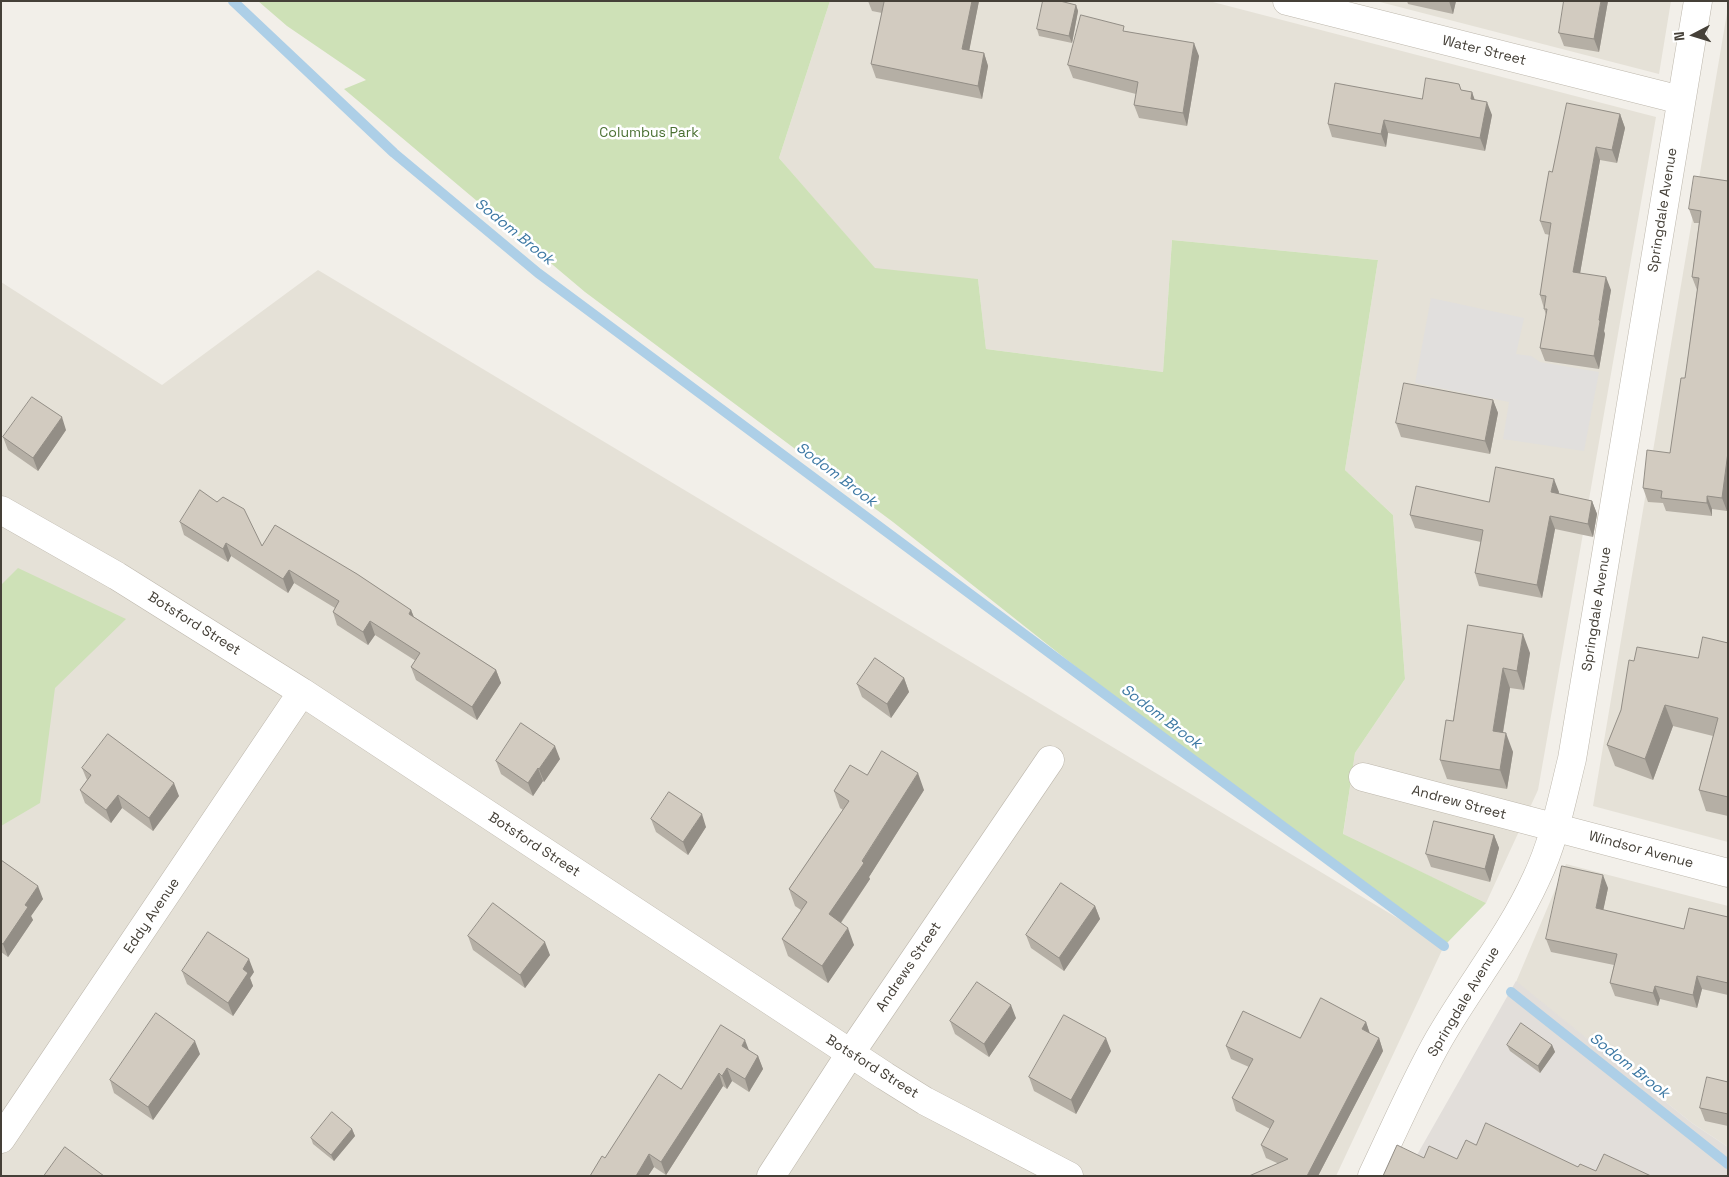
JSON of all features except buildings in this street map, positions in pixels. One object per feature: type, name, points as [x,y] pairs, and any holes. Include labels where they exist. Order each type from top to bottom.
[{"type":"street","name":"Water Street","points":[[1287,1],[1681,100]]},
{"type":"street","name":"Springdale Avenue","points":[[1372,1176],[1408,1098],[1439,1039],[1512,924],[1536,879],[1555,828],[1572,759],[1698,1]]},
{"type":"street","name":"Botsford Street","points":[[1,510],[118,576],[302,692],[850,1054],[925,1101],[1069,1176]]},
{"type":"street","name":"Eddy Avenue","points":[[1,1140],[302,692]]},
{"type":"street","name":"Andrews Street","points":[[771,1176],[850,1054],[1050,760]]},
{"type":"street","name":"Andrew Street","points":[[1363,777],[1555,828]]},
{"type":"street","name":"Windsor Avenue","points":[[1555,828],[1728,873]]},
{"type":"shaded area","points":[[830,1],[1209,1],[1656,117],[1538,790],[1486,903],[1343,835],[1355,753],[1405,679],[1393,515],[1345,470],[1378,260],[1172,240],[1163,372],[986,349],[978,279],[881,276],[779,158]]},
{"type":"shaded area","points":[[1376,1],[1671,1],[1659,74]]},
{"type":"shaded area","points":[[1728,7],[1728,842],[1593,806]]},
{"type":"shaded area","points":[[318,270],[1444,946],[1336,1176],[1,1176],[1,282],[162,385]]},
{"type":"shaded area","points":[[1431,298],[1524,318],[1516,354],[1531,356],[1540,362],[1599,372],[1584,451],[1503,439],[1509,402],[1415,383]]},
{"type":"shaded area","points":[[1566,864],[1728,906],[1728,1147],[1692,1123],[1516,982]]},
{"type":"shaded area","points":[[1516,981],[1692,1123],[1728,1147],[1728,1176],[1405,1176]]},
{"type":"green space","name":"Columbus Park","points":[[258,1],[830,1],[779,158],[875,268],[978,279],[986,349],[1163,372],[1172,240],[1378,260],[1345,470],[1393,515],[1405,679],[1355,753],[1343,834],[1486,903],[1444,946],[1187,755],[893,522],[585,292],[344,89],[366,80],[287,26]]},
{"type":"green space","points":[[18,568],[126,619],[55,688],[40,803],[1,826],[1,585]]},
{"type":"waterway","name":"Sodom Brook","points":[[233,1],[394,153],[538,273],[1444,946]]},
{"type":"waterway","name":"Sodom Brook","points":[[1511,992],[1728,1164]]}]
